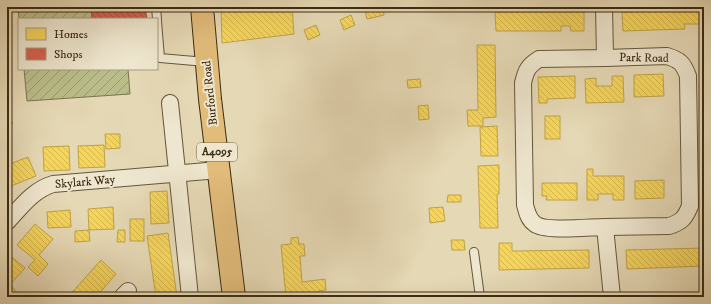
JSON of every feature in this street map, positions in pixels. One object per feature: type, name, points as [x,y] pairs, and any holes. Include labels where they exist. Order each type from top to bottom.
[{"type":"main road","name":"Burford Road","points":[[202,7],[234,297]]},
{"type":"street","name":"Park Road","points":[[604,7],[605,58]]},
{"type":"street","name":"Park Road","points":[[667,56],[677,59],[684,66],[688,76],[690,206],[686,216],[678,223],[669,226],[545,228],[535,224],[528,215],[525,205],[523,83],[525,74],[530,65],[539,59],[605,58],[667,56]]},
{"type":"street","points":[[170,103],[190,297]]},
{"type":"street","name":"Skylark Way","points":[[7,222],[34,193],[53,184],[219,170]]},
{"type":"street","points":[[605,227],[612,297]]},
{"type":"lane","points":[[156,7],[157,18]]},
{"type":"lane","points":[[158,33],[160,58],[207,62]]},
{"type":"lane","points":[[474,252],[480,297]]},
{"type":"green space","points":[[18,7],[91,7],[92,18],[19,18]]},
{"type":"green space","points":[[24,70],[128,70],[130,94],[27,101]]},
{"type":"building: Homes","points":[[221,7],[292,7],[294,34],[222,43]]},
{"type":"building: Homes","points":[[364,7],[383,7],[384,15],[367,19]]},
{"type":"building: Homes","points":[[495,7],[503,7],[503,12],[495,12]]},
{"type":"building: Homes","points":[[704,10],[704,24],[684,24],[685,29],[623,31],[622,12]]},
{"type":"building: Homes","points":[[495,12],[584,12],[584,31],[571,31],[570,26],[561,26],[561,31],[496,31]]},
{"type":"building: Homes","points":[[351,15],[355,25],[344,30],[340,20]]},
{"type":"building: Homes","points":[[316,25],[320,35],[308,40],[304,30]]},
{"type":"building: Homes","points":[[477,45],[495,45],[496,117],[483,118],[483,126],[468,126],[467,110],[478,110]]},
{"type":"building: Homes","points":[[663,74],[664,96],[634,97],[634,75]]},
{"type":"building: Homes","points":[[575,76],[575,98],[547,99],[547,103],[539,103],[538,77]]},
{"type":"building: Homes","points":[[612,76],[623,76],[624,102],[586,103],[585,79],[596,78],[596,86],[612,86]]},
{"type":"building: Homes","points":[[420,79],[421,87],[408,88],[407,80]]},
{"type":"building: Homes","points":[[428,105],[429,119],[419,120],[418,106]]},
{"type":"building: Homes","points":[[545,116],[560,116],[560,139],[545,139]]},
{"type":"building: Homes","points":[[7,118],[13,123],[7,130]]},
{"type":"building: Homes","points":[[497,126],[498,156],[481,156],[480,127]]},
{"type":"building: Homes","points":[[105,134],[120,134],[120,148],[106,149]]},
{"type":"building: Homes","points":[[104,145],[105,167],[79,168],[78,146]]},
{"type":"building: Homes","points":[[69,146],[70,170],[44,171],[43,147]]},
{"type":"building: Homes","points":[[28,157],[36,176],[11,186],[7,175],[7,165]]},
{"type":"building: Homes","points":[[499,165],[499,194],[497,194],[498,228],[480,228],[478,166]]},
{"type":"building: Homes","points":[[587,169],[593,169],[593,176],[624,176],[624,200],[613,200],[613,194],[598,194],[598,200],[587,200]]},
{"type":"building: Homes","points":[[664,180],[664,198],[635,199],[635,181]]},
{"type":"building: Homes","points":[[542,183],[577,183],[577,200],[546,200],[547,196],[542,196]]},
{"type":"building: Homes","points":[[167,191],[169,223],[151,224],[150,192]]},
{"type":"building: Homes","points":[[448,195],[461,195],[461,202],[447,202]]},
{"type":"building: Homes","points":[[113,207],[114,229],[89,230],[88,209]]},
{"type":"building: Homes","points":[[443,207],[445,221],[430,223],[429,208]]},
{"type":"building: Homes","points":[[70,210],[71,227],[48,228],[47,212]]},
{"type":"building: Homes","points":[[130,219],[144,219],[144,241],[130,241]]},
{"type":"building: Homes","points":[[35,224],[53,239],[39,255],[48,264],[38,276],[28,267],[35,260],[17,245]]},
{"type":"building: Homes","points":[[89,230],[90,241],[75,242],[75,231]]},
{"type":"building: Homes","points":[[118,230],[125,230],[125,242],[117,242]]},
{"type":"building: Homes","points":[[168,233],[177,297],[156,297],[147,236]]},
{"type":"building: Homes","points":[[298,237],[299,244],[304,244],[305,256],[300,256],[302,282],[325,279],[326,290],[318,291],[319,297],[286,297],[281,245],[291,244],[291,238]]},
{"type":"building: Homes","points":[[451,240],[464,240],[465,250],[452,250]]},
{"type":"building: Homes","points":[[499,243],[512,243],[512,251],[589,250],[589,268],[499,270]]},
{"type":"building: Homes","points":[[704,248],[704,266],[627,269],[626,250]]},
{"type":"building: Homes","points":[[7,253],[25,268],[7,288]]},
{"type":"building: Homes","points":[[101,260],[116,274],[96,297],[68,297]]},
{"type":"building: Homes","points":[[12,286],[19,296],[18,297],[7,297],[7,289]]},
{"type":"building: Shops","points":[[91,7],[145,7],[147,18],[92,18]]}]
